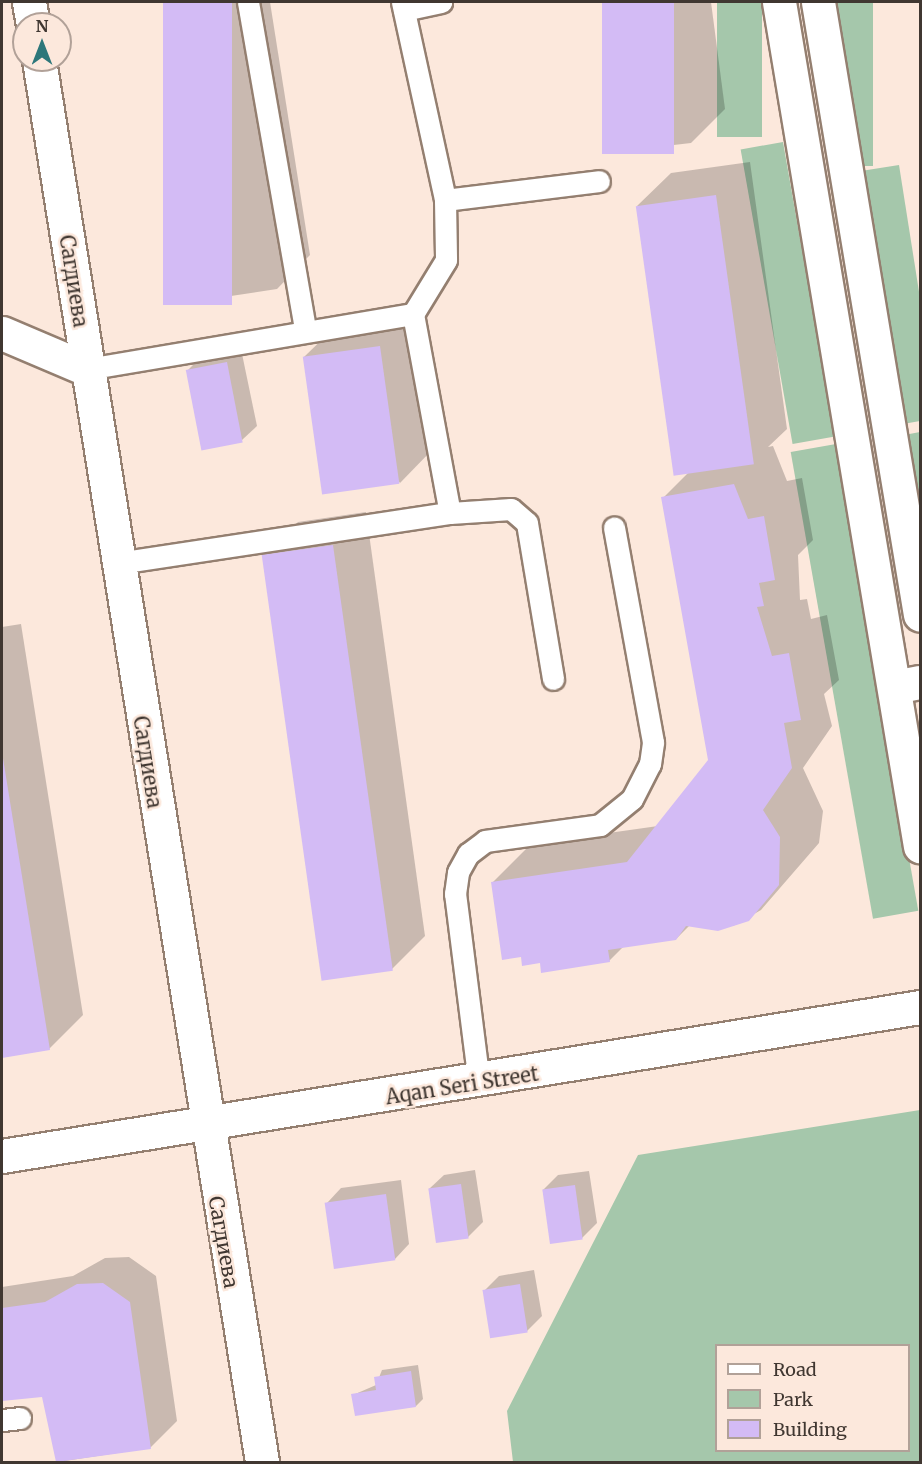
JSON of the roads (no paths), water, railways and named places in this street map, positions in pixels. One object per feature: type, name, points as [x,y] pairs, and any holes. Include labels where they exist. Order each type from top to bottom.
[{"type":"street","points":[[921,615],[820,11],[781,14],[874,572],[907,685],[921,846]]},
{"type":"street","name":"Сагдиева","points":[[41,72],[206,1126],[262,1462]]},
{"type":"street","points":[[801,134],[839,128]]},
{"type":"street","points":[[819,242],[857,236]]},
{"type":"street","points":[[2,333],[87,369]]},
{"type":"street","points":[[838,354],[876,348]]},
{"type":"street","points":[[856,463],[894,456]]},
{"type":"street","points":[[874,572],[912,566]]},
{"type":"street","name":"Aqan Seri Street","points":[[2,1156],[479,1083],[921,1007]]},
{"type":"lane","points":[[248,2],[305,328]]},
{"type":"lane","points":[[441,2],[403,6],[445,200],[446,260],[413,314],[450,513]]},
{"type":"lane","points":[[445,200],[599,180]]},
{"type":"lane","points":[[87,369],[305,328],[413,314]]},
{"type":"lane","points":[[118,563],[450,513],[511,509],[527,523],[552,679]]},
{"type":"lane","points":[[479,1083],[455,894],[458,872],[468,854],[485,842],[600,825],[632,799],[650,764],[653,742],[614,528]]}]
